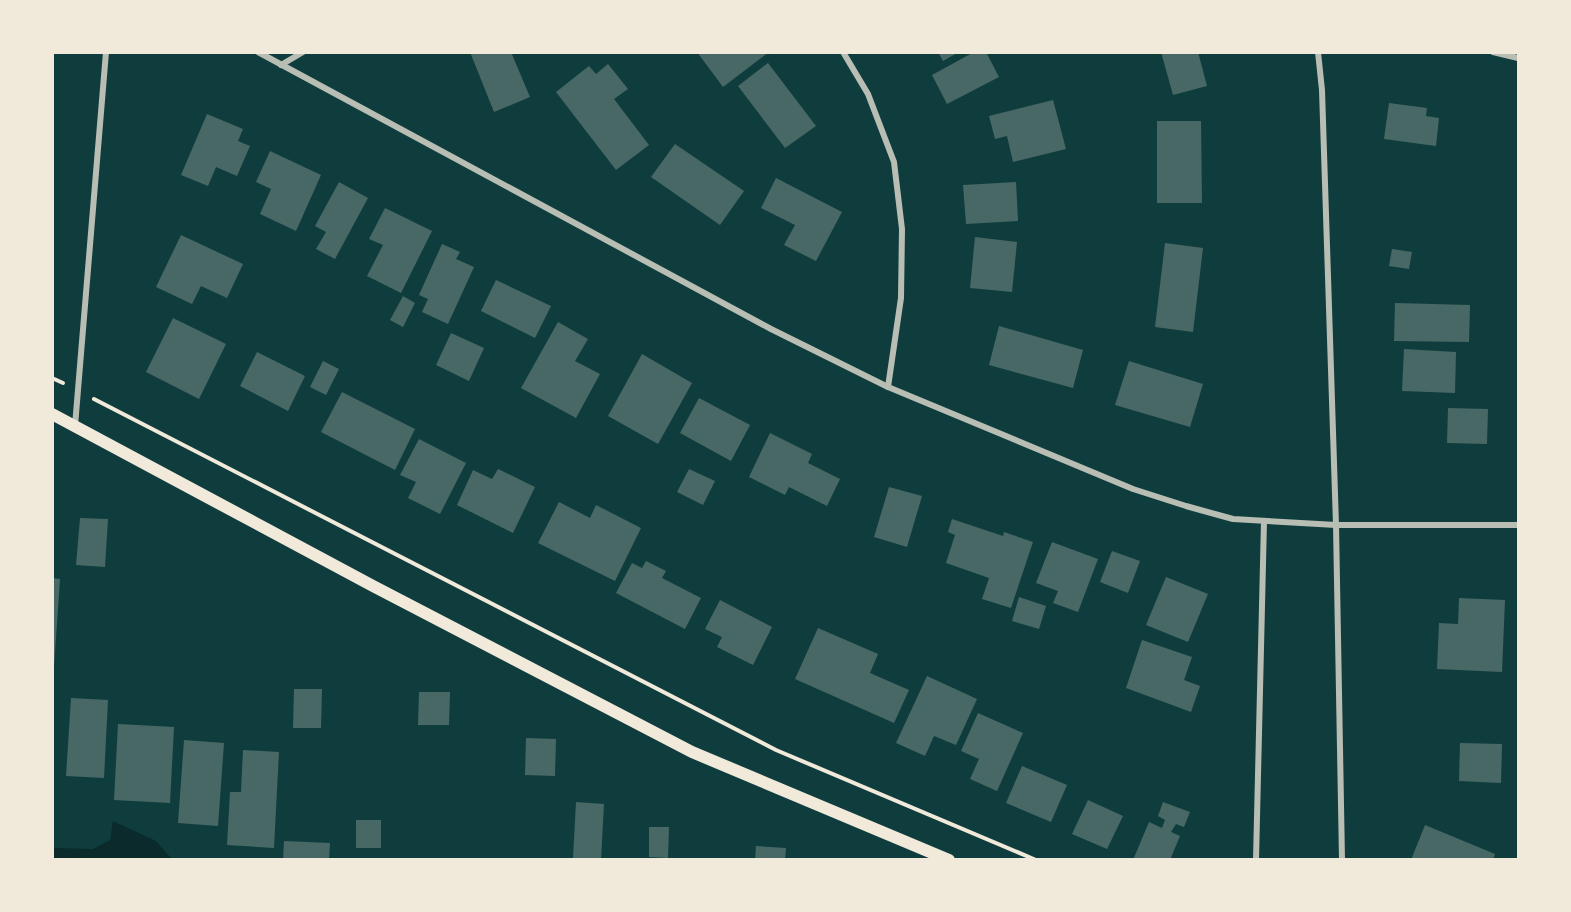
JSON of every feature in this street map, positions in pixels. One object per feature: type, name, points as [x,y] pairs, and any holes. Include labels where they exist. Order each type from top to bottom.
[{"type":"main road","points":[[52,414],[362,581],[692,752],[949,860]]},
{"type":"street","points":[[75,426],[106,52]]},
{"type":"street","points":[[258,52],[771,329],[888,387],[1133,489],[1233,519],[1336,525],[1518,525]]},
{"type":"street","points":[[281,65],[303,52]]},
{"type":"street","points":[[843,52],[868,94],[894,162],[902,229],[901,298],[888,387]]},
{"type":"street","points":[[1318,52],[1323,102],[1336,525],[1342,860]]},
{"type":"street","points":[[1493,52],[1518,58]]},
{"type":"street","points":[[1256,860],[1264,521]]},
{"type":"path","points":[[52,378],[776,750],[1036,860]]},
{"type":"water","points":[[113,821],[156,841],[172,859],[53,859],[53,848],[93,849],[110,840]]},
{"type":"building","points":[[470,52],[511,52],[530,97],[494,112]]},
{"type":"building","points":[[697,52],[769,52],[723,87]]},
{"type":"building","points":[[938,52],[959,52],[943,61]]},
{"type":"building","points":[[974,52],[986,52],[999,77],[947,104],[932,75]]},
{"type":"building","points":[[1161,52],[1198,52],[1207,86],[1173,95]]},
{"type":"building","points":[[768,63],[816,126],[785,148],[738,86]]},
{"type":"building","points":[[608,64],[628,89],[614,99],[649,145],[616,170],[556,92],[589,66],[596,74]]},
{"type":"building","points":[[1053,100],[1066,149],[1013,162],[1007,136],[995,139],[989,116]]},
{"type":"building","points":[[1389,103],[1427,108],[1426,116],[1439,118],[1436,146],[1384,139]]},
{"type":"building","points":[[207,114],[243,129],[238,141],[250,146],[237,176],[216,167],[208,186],[181,175]]},
{"type":"building","points":[[1157,121],[1201,121],[1202,203],[1157,203]]},
{"type":"building","points":[[675,144],[744,191],[720,225],[651,177]]},
{"type":"building","points":[[270,151],[321,175],[296,231],[260,214],[271,189],[256,182]]},
{"type":"building","points":[[776,178],[842,212],[816,261],[784,245],[795,225],[761,208]]},
{"type":"building","points":[[339,182],[368,198],[335,259],[316,249],[326,232],[315,226]]},
{"type":"building","points":[[1016,182],[1018,221],[966,224],[963,185]]},
{"type":"building","points":[[385,208],[432,231],[401,293],[367,276],[383,245],[369,239]]},
{"type":"building","points":[[181,235],[243,264],[227,298],[201,286],[192,304],[156,287]]},
{"type":"building","points":[[975,237],[1017,242],[1012,292],[970,288]]},
{"type":"building","points":[[1165,243],[1203,248],[1193,332],[1155,327]]},
{"type":"building","points":[[442,244],[460,252],[456,259],[474,267],[448,324],[422,312],[428,299],[419,295]]},
{"type":"building","points":[[1392,249],[1412,252],[1409,269],[1389,266]]},
{"type":"building","points":[[496,280],[551,306],[535,338],[481,311]]},
{"type":"building","points":[[403,296],[415,303],[403,327],[390,320]]},
{"type":"building","points":[[1395,303],[1470,305],[1469,342],[1394,341]]},
{"type":"building","points":[[173,318],[226,344],[199,399],[146,372]]},
{"type":"building","points":[[558,322],[588,339],[575,361],[600,374],[576,418],[521,388]]},
{"type":"building","points":[[999,326],[1083,350],[1073,388],[989,365]]},
{"type":"building","points":[[451,333],[484,348],[469,381],[436,365]]},
{"type":"building","points":[[1404,349],[1456,352],[1455,393],[1402,391]]},
{"type":"building","points":[[257,352],[305,376],[288,411],[240,386]]},
{"type":"building","points":[[642,354],[692,383],[658,444],[608,416]]},
{"type":"building","points":[[323,361],[339,369],[326,395],[310,387]]},
{"type":"building","points":[[1129,361],[1203,384],[1190,427],[1115,405]]},
{"type":"building","points":[[342,392],[415,429],[395,470],[321,432]]},
{"type":"building","points":[[699,398],[750,425],[731,461],[680,433]]},
{"type":"building","points":[[1448,408],[1488,409],[1487,444],[1447,443]]},
{"type":"building","points":[[770,433],[812,454],[808,463],[840,479],[827,506],[789,487],[785,495],[749,477]]},
{"type":"building","points":[[419,439],[466,463],[440,514],[408,498],[416,482],[400,475]]},
{"type":"building","points":[[498,469],[535,487],[513,533],[457,505],[473,470],[492,479]]},
{"type":"building","points":[[689,469],[715,481],[703,505],[677,492]]},
{"type":"building","points":[[889,487],[922,496],[907,547],[874,537]]},
{"type":"building","points":[[559,502],[590,518],[596,505],[641,528],[615,581],[538,543]]},
{"type":"building","points":[[80,518],[108,519],[105,567],[76,565]]},
{"type":"building","points":[[952,519],[1003,536],[1004,532],[1033,542],[1011,608],[982,599],[989,578],[946,563],[955,535],[948,532]]},
{"type":"building","points":[[1052,542],[1098,559],[1078,612],[1053,603],[1058,591],[1036,583]]},
{"type":"building","points":[[1112,551],[1140,561],[1128,593],[1100,582]]},
{"type":"building","points":[[646,561],[666,571],[662,578],[701,598],[685,629],[616,593],[632,563],[642,568]]},
{"type":"building","points":[[1166,577],[1208,594],[1188,642],[1146,625]]},
{"type":"building","points":[[52,578],[60,579],[54,667],[52,667]]},
{"type":"building","points":[[1019,597],[1046,606],[1039,629],[1012,621]]},
{"type":"building","points":[[1459,598],[1505,600],[1502,672],[1437,669],[1439,623],[1458,624]]},
{"type":"building","points":[[720,600],[772,627],[753,665],[717,647],[722,637],[705,629]]},
{"type":"building","points":[[818,628],[878,654],[870,673],[909,690],[894,723],[795,679]]},
{"type":"building","points":[[1142,640],[1192,657],[1184,680],[1200,686],[1191,712],[1126,688]]},
{"type":"building","points":[[927,676],[977,699],[956,745],[934,736],[925,756],[896,743]]},
{"type":"building","points":[[294,689],[322,689],[321,728],[293,728]]},
{"type":"building","points":[[419,692],[450,692],[449,725],[418,725]]},
{"type":"building","points":[[71,698],[108,700],[104,778],[66,776]]},
{"type":"building","points":[[978,713],[1023,733],[997,791],[970,779],[979,759],[961,751]]},
{"type":"building","points":[[118,724],[174,727],[170,803],[114,800]]},
{"type":"building","points":[[526,738],[556,739],[555,776],[525,775]]},
{"type":"building","points":[[184,740],[224,743],[218,826],[178,823]]},
{"type":"building","points":[[1460,743],[1502,744],[1501,783],[1459,781]]},
{"type":"building","points":[[243,750],[279,752],[274,848],[227,845],[230,792],[241,792]]},
{"type":"building","points":[[1022,766],[1067,785],[1051,822],[1006,803]]},
{"type":"building","points":[[1088,800],[1123,816],[1107,849],[1072,834]]},
{"type":"building","points":[[576,802],[604,804],[601,860],[573,858]]},
{"type":"building","points":[[1163,802],[1190,812],[1184,827],[1176,824],[1171,832],[1180,836],[1170,860],[1133,860],[1149,822],[1162,828],[1165,820],[1158,816]]},
{"type":"building","points":[[356,820],[381,820],[381,848],[356,848]]},
{"type":"building","points":[[1425,825],[1495,854],[1493,860],[1411,860]]},
{"type":"building","points":[[649,827],[669,827],[668,858],[649,857]]},
{"type":"building","points":[[284,841],[330,843],[329,860],[283,860]]},
{"type":"building","points":[[756,846],[786,848],[785,860],[755,860]]}]
